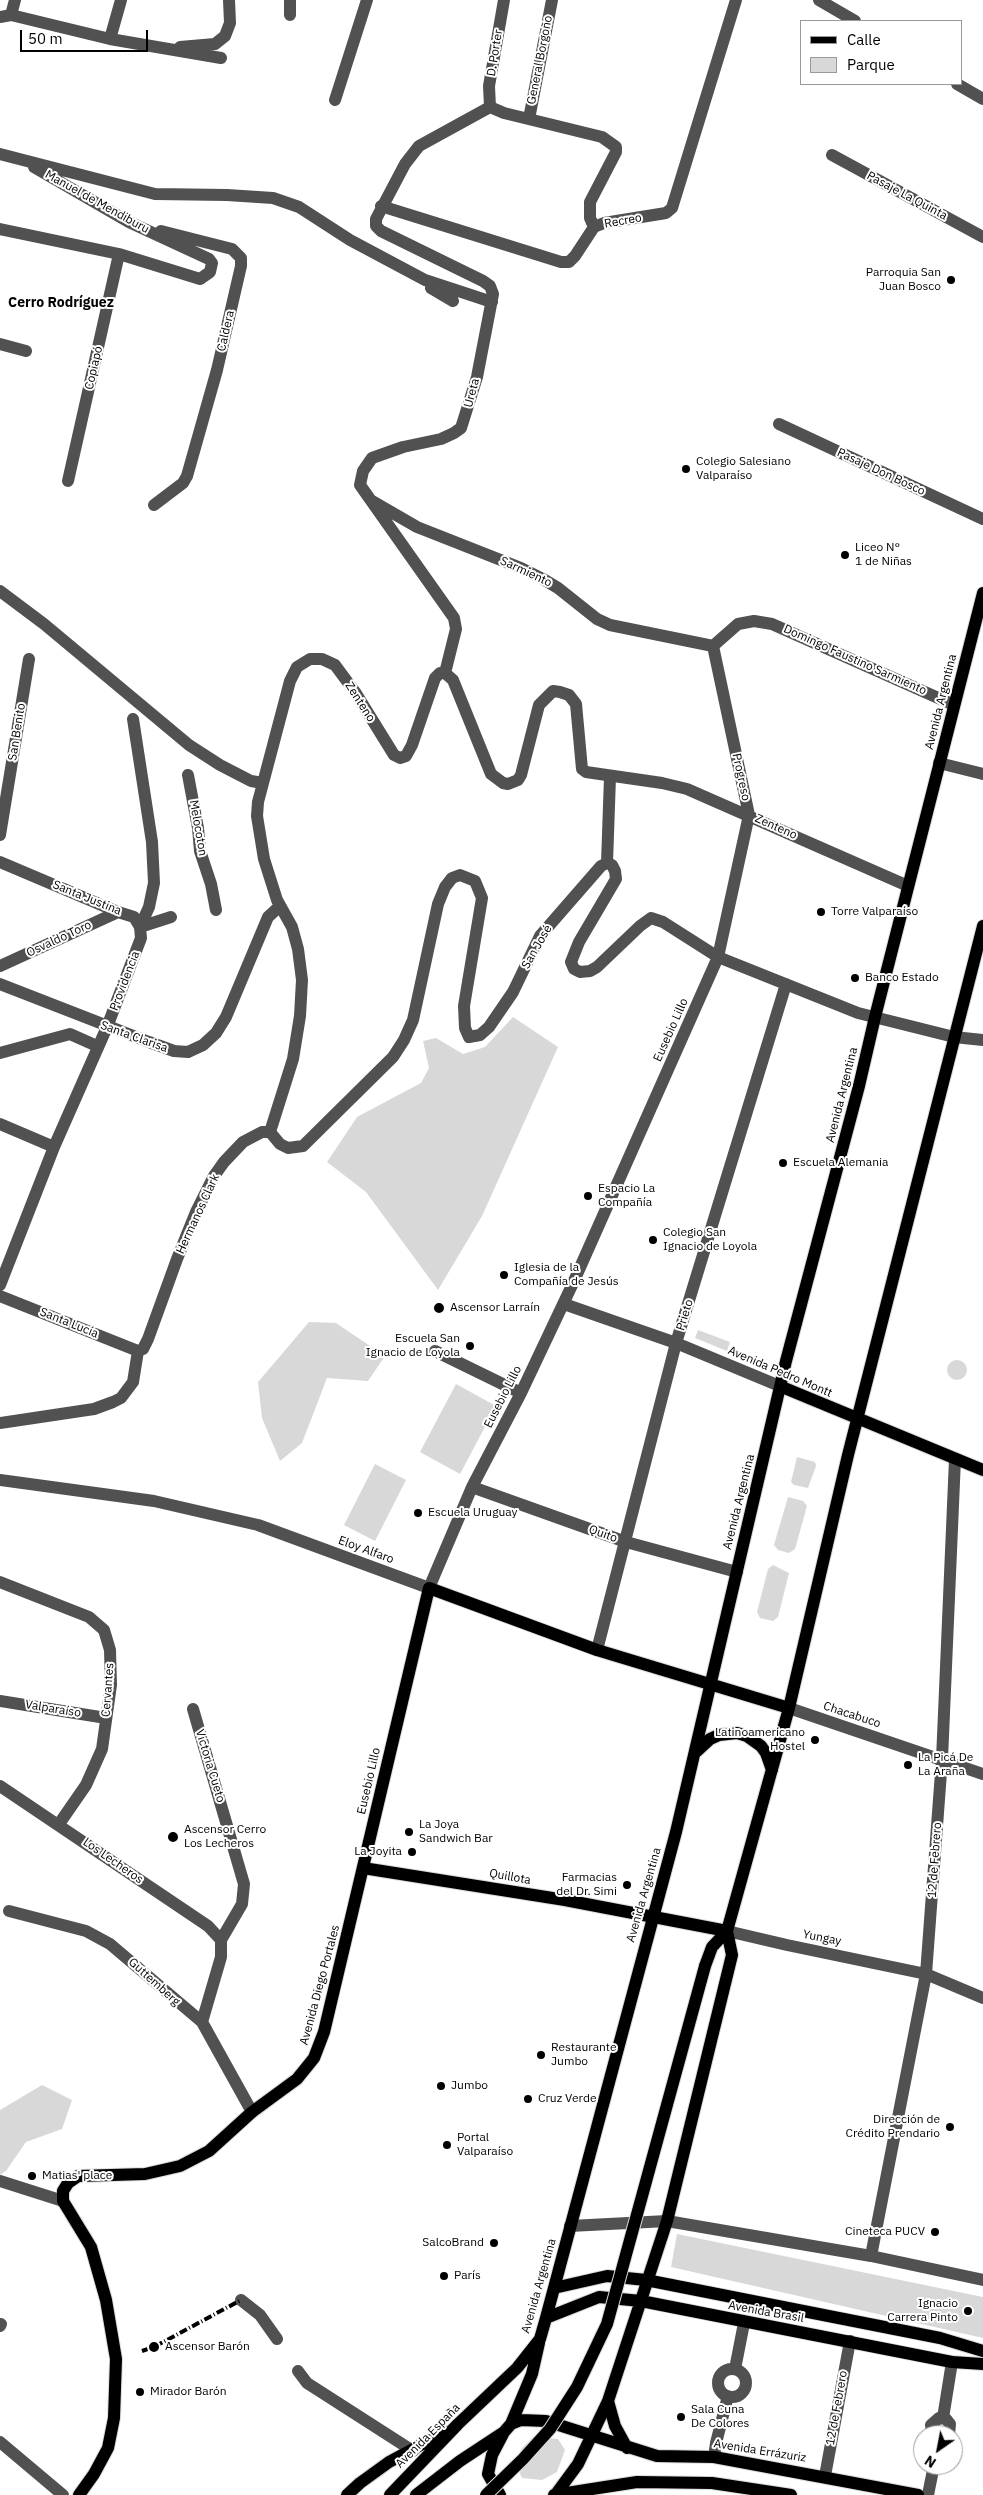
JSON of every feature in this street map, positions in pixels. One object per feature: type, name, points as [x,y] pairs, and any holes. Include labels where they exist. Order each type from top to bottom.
[{"type":"main road","name":"Avenida Argentina","points":[[487,2398],[517,2368],[540,2339],[546,2318],[696,1752],[782,1387],[786,1362],[859,1086],[983,593]]},
{"type":"main road","points":[[555,2495],[578,2464],[608,2401],[641,2301],[646,2280],[667,2221],[732,1955],[727,1931],[789,1708],[858,1419],[983,926]]},
{"type":"main road","name":"Avenida Pedro Montt","points":[[782,1387],[983,1470]]},
{"type":"main road","name":"Eloy Alfaro","points":[[429,1588],[597,1650],[712,1685]]},
{"type":"main road","name":"Eusebio Lillo","points":[[363,1868],[429,1588]]},
{"type":"main road","name":"Chacabuco","points":[[712,1685],[789,1708]]},
{"type":"main road","points":[[696,1752],[710,1739],[719,1735],[738,1734],[747,1736],[761,1746],[770,1761],[772,1770]]},
{"type":"main road","name":"Quillota","points":[[363,1868],[652,1915]]},
{"type":"main road","name":"Avenida Diego Portales","points":[[63,2201],[63,2191],[68,2183],[78,2176],[144,2174],[180,2166],[209,2150],[252,2112],[297,2078],[314,2058],[324,2032],[363,1868]]},
{"type":"main road","name":"Yungay","points":[[652,1915],[727,1931]]},
{"type":"main road","points":[[486,2495],[523,2459],[550,2429],[577,2387],[604,2333],[619,2287],[660,2126],[705,1966],[712,1947],[727,1931]]},
{"type":"main road","points":[[63,2201],[91,2247],[106,2300],[116,2360],[114,2418],[108,2448],[94,2474],[79,2495]]},
{"type":"main road","name":"Avenida Brasil","points":[[554,2288],[607,2276],[646,2280],[940,2338],[983,2351]]},
{"type":"main road","name":"Avenida Brasil","points":[[546,2318],[599,2297],[641,2301],[744,2323],[850,2341],[952,2362],[983,2364]]},
{"type":"main road","points":[[500,2495],[488,2474],[492,2455],[508,2428],[532,2374],[540,2339]]},
{"type":"main road","name":"Avenida España","points":[[390,2495],[458,2424],[487,2398]]},
{"type":"main road","points":[[608,2401],[615,2426],[627,2448]]},
{"type":"main road","name":"Avenida Errázuriz","points":[[508,2428],[521,2420],[546,2421],[593,2434],[627,2448],[657,2456],[714,2457],[825,2476],[918,2495]]},
{"type":"main road","points":[[347,2495],[360,2482],[389,2462],[413,2451],[458,2424]]},
{"type":"main road","points":[[416,2495],[460,2461],[508,2428]]},
{"type":"main road","points":[[555,2495],[637,2482],[712,2483],[791,2495]]},
{"type":"street","points":[[15,0],[6,16],[157,49],[221,58]]},
{"type":"street","points":[[110,39],[121,0]]},
{"type":"street","points":[[157,49],[215,44],[225,36],[230,23],[229,0]]},
{"type":"street","points":[[290,0],[290,15]]},
{"type":"street","points":[[335,100],[367,0]]},
{"type":"street","name":"D. Porter","points":[[490,107],[489,86],[504,0]]},
{"type":"street","name":"General Borgoño","points":[[529,119],[552,0]]},
{"type":"street","name":"Recreo","points":[[381,206],[561,262],[569,262],[594,228],[604,223],[666,213],[672,208],[736,0]]},
{"type":"street","points":[[819,0],[853,20]]},
{"type":"street","points":[[960,85],[983,99]]},
{"type":"street","points":[[492,302],[493,294],[490,286],[483,280],[381,231],[376,226],[376,219],[381,206],[405,164],[419,146],[464,123],[490,107],[602,138],[616,147],[616,152],[590,202],[590,218],[594,228]]},
{"type":"street","points":[[443,123],[464,123]]},
{"type":"street","name":"Manuel de Mendiburu","points":[[0,154],[155,194],[273,198],[299,207],[453,301]]},
{"type":"street","name":"Pasaje La Quinta","points":[[832,155],[983,237]]},
{"type":"street","name":"Manuel de Mendiburu","points":[[0,230],[119,254],[200,279],[210,272],[212,263],[209,259],[129,222],[20,159]]},
{"type":"street","name":"Caldera","points":[[129,222],[232,249],[241,258],[242,266],[188,476],[183,483],[154,505]]},
{"type":"street","name":"Manuel de Mendiburu","points":[[371,252],[425,280],[492,302]]},
{"type":"street","name":"Copiapó","points":[[68,481],[119,254]]},
{"type":"street","name":"Ureta","points":[[445,673],[456,629],[454,618],[367,498],[360,485],[362,471],[372,458],[403,447],[441,439],[461,428],[477,378],[492,302]]},
{"type":"street","points":[[0,344],[26,351]]},
{"type":"street","name":"Pasaje Don Bosco","points":[[779,424],[983,519]]},
{"type":"street","name":"Sarmiento","points":[[367,498],[417,527],[521,568],[543,579],[558,588],[597,619],[610,625],[714,646]]},
{"type":"street","points":[[0,591],[44,624],[189,745],[220,766],[251,781],[264,783],[257,816],[264,859],[280,906],[292,927],[298,949],[302,980],[300,1016],[293,1059],[270,1132]]},
{"type":"street","name":"Domingo Faustino Sarmiento","points":[[714,646],[738,624],[754,621],[772,624],[954,705]]},
{"type":"street","name":"Progreso","points":[[714,646],[749,815],[718,957]]},
{"type":"street","name":"San Benito","points":[[0,835],[29,659]]},
{"type":"street","name":"Zenteno","points":[[264,783],[290,681],[297,667],[310,659],[322,660],[335,666],[394,755],[400,758],[406,756],[412,745],[435,678],[445,673],[453,680],[491,774],[502,783],[514,782],[521,775],[539,704],[553,691],[569,695],[576,704],[582,769],[586,772],[610,777],[662,782],[687,789],[908,886]]},
{"type":"street","name":"Providencia","points":[[0,1285],[54,1147],[97,1046],[108,1027],[140,938],[140,927],[149,907],[154,882],[148,813],[133,719]]},
{"type":"street","points":[[939,763],[983,774]]},
{"type":"street","name":"Melocoton","points":[[188,775],[198,828],[200,851],[212,884],[216,910]]},
{"type":"street","points":[[610,777],[607,863],[612,865],[616,879],[579,942],[571,962],[574,969],[580,972],[590,971],[651,918],[663,922],[718,957],[875,1017],[954,1037],[983,1040]]},
{"type":"street","name":"Santa Justina","points":[[0,862],[118,912],[134,916],[140,927]]},
{"type":"street","name":"San José","points":[[270,1132],[280,1144],[288,1148],[303,1146],[393,1057],[404,1040],[413,1020],[438,904],[445,887],[452,878],[460,875],[468,877],[479,888],[482,898],[464,1006],[466,1034],[473,1038],[489,1027],[513,992],[540,936],[601,866],[607,863]]},
{"type":"street","name":"Santa Clarisa","points":[[0,984],[174,1051],[188,1052],[203,1045],[216,1033],[226,1017],[268,917],[280,906]]},
{"type":"street","name":"Osvaldo Toro","points":[[0,966],[118,912]]},
{"type":"street","points":[[140,927],[171,917]]},
{"type":"street","name":"Eusebio Lillo","points":[[429,1588],[472,1487],[521,1393],[564,1304],[718,957]]},
{"type":"street","name":"Prieto","points":[[597,1650],[676,1343],[786,984]]},
{"type":"street","points":[[0,1053],[70,1034],[97,1046]]},
{"type":"street","points":[[0,1124],[54,1147]]},
{"type":"street","name":"Hermanos Clark","points":[[0,1423],[94,1409],[121,1398],[133,1382],[138,1351],[143,1349],[148,1339],[180,1251],[214,1176],[243,1142],[262,1132],[270,1132]]},
{"type":"street","name":"Santa Lucía","points":[[0,1296],[138,1351]]},
{"type":"street","name":"Avenida Pedro Montt","points":[[564,1304],[676,1343],[782,1387]]},
{"type":"street","points":[[435,1351],[521,1393]]},
{"type":"street","name":"12 de Febrero","points":[[871,2256],[926,1974],[942,1759],[955,1459]]},
{"type":"street","name":"Eloy Alfaro","points":[[0,1480],[154,1501],[258,1525],[429,1588]]},
{"type":"street","name":"Quito","points":[[472,1487],[626,1542],[737,1572]]},
{"type":"street","name":"Cervantes","points":[[0,1582],[89,1616],[100,1624],[104,1630],[110,1650],[111,1685],[102,1749],[86,1785],[60,1824]]},
{"type":"street","name":"Valparaíso","points":[[0,1701],[106,1718]]},
{"type":"street","name":"Chacabuco","points":[[789,1708],[983,1774]]},
{"type":"street","name":"Victoria Cueto","points":[[193,1709],[244,1884],[242,1904],[221,1940],[221,1957],[202,2022]]},
{"type":"street","name":"Los Lecheros","points":[[0,1786],[60,1824],[208,1926],[221,1940]]},
{"type":"street","name":"Guttemberg","points":[[10,1912],[86,1931],[110,1944],[202,2022],[252,2112]]},
{"type":"street","name":"Yungay","points":[[727,1931],[926,1974],[983,1998]]},
{"type":"street","points":[[0,2181],[63,2201]]},
{"type":"street","points":[[570,2226],[667,2221],[871,2256],[983,2280]]},
{"type":"street","points":[[241,2300],[260,2315],[277,2340]]},
{"type":"street","points":[[735,2369],[744,2323]]},
{"type":"street","name":"12 de Febrero","points":[[825,2476],[850,2341]]},
{"type":"street","points":[[943,2418],[952,2362]]},
{"type":"street","points":[[735,2369],[745,2377],[745,2386],[741,2393],[728,2396],[720,2391],[718,2382],[722,2373],[735,2369]]},
{"type":"street","points":[[298,2371],[307,2383],[413,2451]]},
{"type":"street","points":[[714,2457],[728,2396]]},
{"type":"street","points":[[932,2425],[933,2422],[943,2418]]},
{"type":"street","points":[[943,2418],[950,2425]]},
{"type":"street","points":[[0,2442],[63,2495]]},
{"type":"street","points":[[928,2495],[932,2475]]},
{"type":"green space","points":[[513,1017],[558,1047],[482,1216],[438,1290],[366,1192],[327,1162],[357,1117],[421,1083],[429,1068],[423,1041],[436,1038],[463,1054],[485,1047]]},
{"type":"green space","points":[[309,1322],[336,1323],[385,1356],[368,1381],[327,1378],[302,1443],[280,1461],[262,1418],[258,1382]]},
{"type":"green space","points":[[698,1330],[730,1342],[727,1351],[695,1338]]},
{"type":"green space","points":[[957,1360],[964,1363],[967,1370],[964,1377],[957,1380],[950,1377],[947,1370],[950,1363]]},
{"type":"green space","points":[[456,1384],[496,1406],[460,1474],[420,1452]]},
{"type":"green space","points":[[797,1457],[815,1462],[816,1466],[808,1488],[794,1485],[791,1482]]},
{"type":"green space","points":[[375,1464],[406,1480],[375,1541],[344,1525]]},
{"type":"green space","points":[[788,1497],[803,1501],[807,1506],[795,1549],[789,1553],[778,1550],[774,1545]]},
{"type":"green space","points":[[773,1565],[789,1573],[778,1617],[773,1621],[760,1618],[757,1612],[768,1569]]},
{"type":"green space","points":[[42,2085],[72,2100],[62,2129],[26,2142],[6,2171],[0,2175],[0,2110]]},
{"type":"green space","points":[[677,2234],[983,2297],[983,2338],[671,2267]]},
{"type":"green space","points":[[533,2437],[558,2439],[565,2450],[557,2472],[542,2480],[522,2478],[518,2469],[521,2449]]},
{"type":"railway","points":[[142,2351],[154,2347],[241,2300]]},
{"type":"place","name":"Parroquia San Juan Bosco","points":[[951,280]]},
{"type":"place","name":"Colegio Salesiano Valparaíso","points":[[686,469]]},
{"type":"place","name":"Liceo N° 1 de Niñas","points":[[845,555]]},
{"type":"place","name":"Torre Valparaíso","points":[[821,912]]},
{"type":"place","name":"Banco Estado","points":[[855,978]]},
{"type":"place","name":"Escuela Alemania","points":[[783,1163]]},
{"type":"place","name":"Espacio La Compañía","points":[[588,1196]]},
{"type":"place","name":"Colegio San Ignacio de Loyola","points":[[653,1240]]},
{"type":"place","name":"Iglesia de la Compañía de Jesús","points":[[504,1275]]},
{"type":"place","name":"Ascensor Larraín","points":[[439,1308]]},
{"type":"place","name":"Escuela San Ignacio de Loyola","points":[[470,1346]]},
{"type":"place","name":"Escuela Uruguay","points":[[418,1513]]},
{"type":"place","name":"Latinoamericano Hostel","points":[[815,1740]]},
{"type":"place","name":"La Picá De La Araña","points":[[908,1765]]},
{"type":"place","name":"La Joya Sandwich Bar","points":[[409,1832]]},
{"type":"place","name":"Ascensor Cerro Los Lecheros","points":[[173,1837]]},
{"type":"place","name":"La Joyita","points":[[412,1852]]},
{"type":"place","name":"Farmacias del Dr. Simi","points":[[627,1885]]},
{"type":"place","name":"Restaurante Jumbo","points":[[541,2055]]},
{"type":"place","name":"Jumbo","points":[[441,2086]]},
{"type":"place","name":"Cruz Verde","points":[[528,2099]]},
{"type":"place","name":"Dirección de Crédito Prendario","points":[[950,2127]]},
{"type":"place","name":"Portal Valparaíso","points":[[447,2145]]},
{"type":"place","name":"Matias' place","points":[[32,2176]]},
{"type":"place","name":"Cineteca PUCV","points":[[935,2232]]},
{"type":"place","name":"SalcoBrand","points":[[494,2243]]},
{"type":"place","name":"París","points":[[444,2276]]},
{"type":"place","name":"Ignacio Carrera Pinto","points":[[968,2311]]},
{"type":"place","name":"Ascensor Barón","points":[[154,2347]]},
{"type":"place","name":"Mirador Barón","points":[[140,2392]]},
{"type":"place","name":"Sala Cuna De Colores","points":[[681,2417]]},
{"type":"district","name":"Cerro Rodríguez","points":[[61,303]]}]
